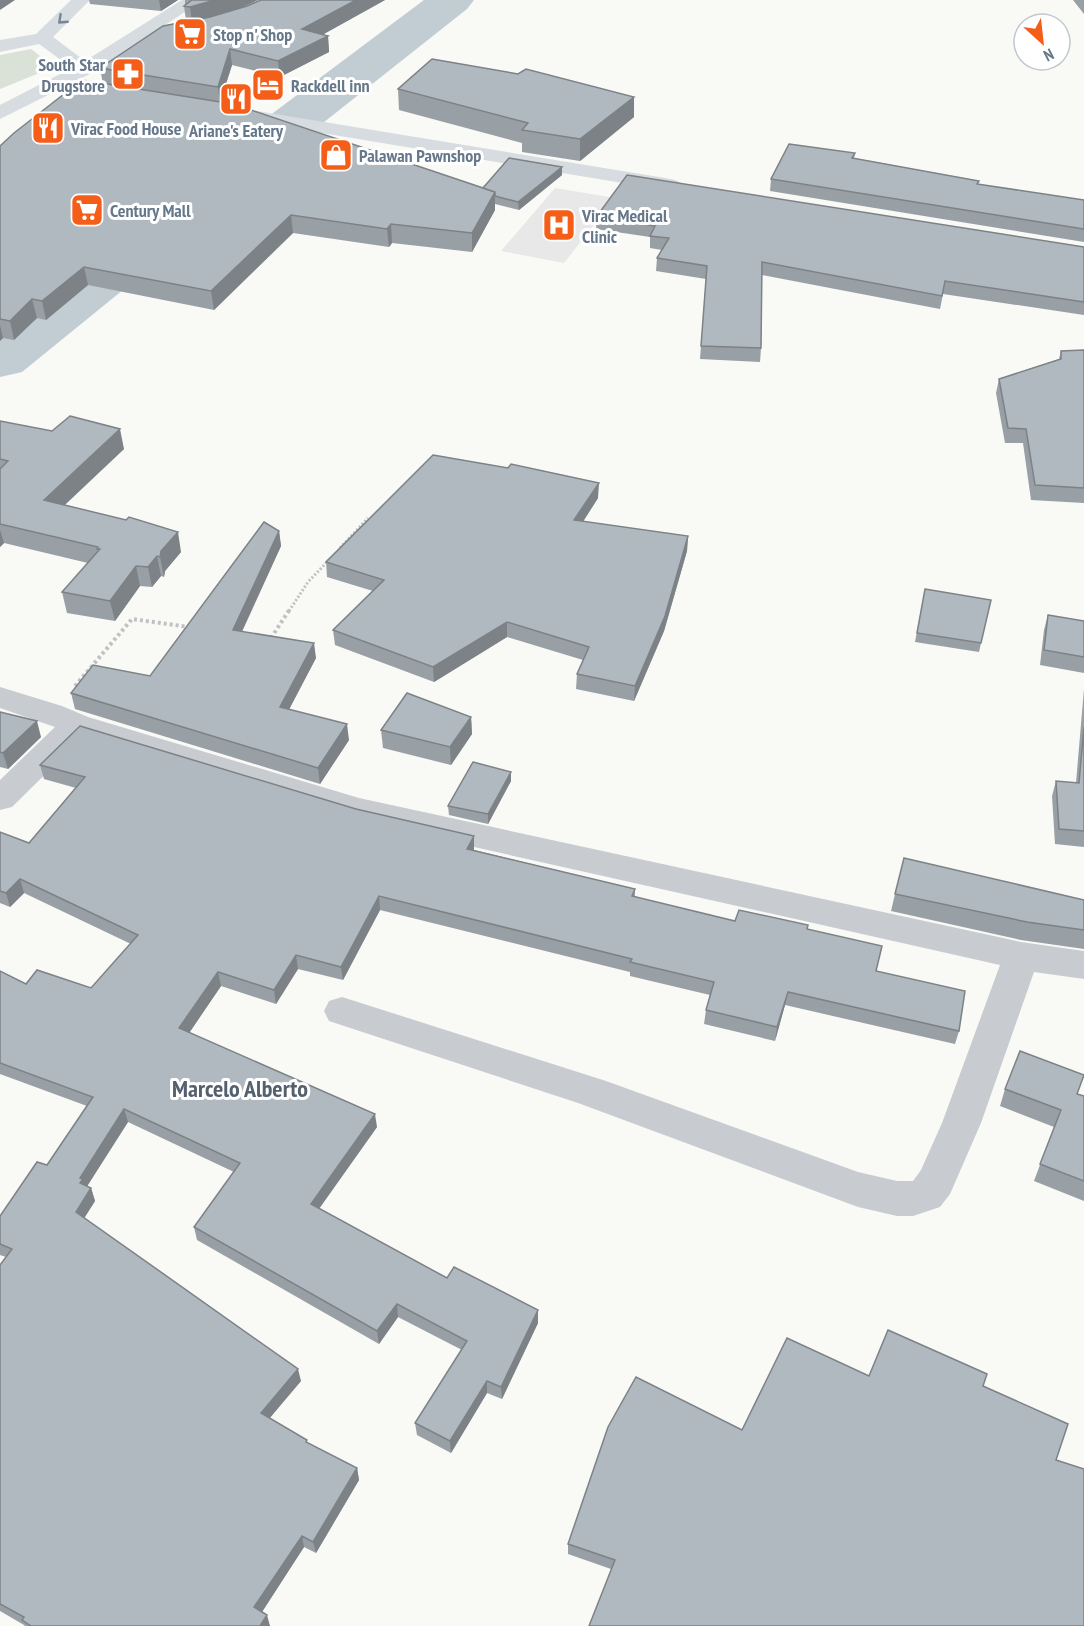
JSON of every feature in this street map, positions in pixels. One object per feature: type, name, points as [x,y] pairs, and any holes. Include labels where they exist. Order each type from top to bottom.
[{"type":"main road","points":[[0,46],[42,39],[81,0]]},
{"type":"main road","points":[[0,113],[85,69],[194,0]]},
{"type":"main road","points":[[42,39],[85,69]]},
{"type":"main road","points":[[57,85],[92,90]]},
{"type":"main road","points":[[219,111],[696,189]]},
{"type":"street","points":[[136,38],[172,34]]},
{"type":"street","points":[[0,697],[64,719],[358,809],[1021,956],[1084,965]]},
{"type":"street","points":[[0,799],[64,719]]},
{"type":"street","points":[[342,1011],[590,1092],[841,1183],[893,1199],[904,1200],[924,1196],[932,1191],[956,1139],[1021,956]]},
{"type":"path","points":[[338,550],[368,518]]},
{"type":"path","points":[[260,637],[271,638],[308,582],[330,558]]},
{"type":"path","points":[[64,719],[132,619],[190,627]]},
{"type":"shaded area","points":[[31,49],[54,67],[0,89],[0,55]]},
{"type":"shaded area","name":"Virac Medical Clinic","points":[[555,188],[615,198],[564,263],[501,251]]},
{"type":"building","points":[[192,0],[215,0],[190,7],[184,6]]},
{"type":"building","points":[[261,0],[356,0],[302,29],[328,36],[278,61],[230,49],[218,87],[100,68],[163,26],[210,17]]},
{"type":"building","points":[[432,59],[518,74],[526,69],[634,97],[580,139],[522,130],[528,123],[398,89]]},
{"type":"building","points":[[82,80],[233,104],[495,192],[472,233],[391,224],[387,229],[291,215],[211,291],[84,267],[42,301],[32,299],[10,321],[0,319],[0,146]]},
{"type":"building","points":[[789,144],[855,153],[852,158],[979,181],[977,184],[1084,200],[1084,229],[771,179]]},
{"type":"building","points":[[509,158],[562,167],[518,202],[495,196],[495,192],[483,188]]},
{"type":"building","points":[[627,175],[1084,247],[1084,302],[945,281],[942,296],[762,262],[761,348],[701,346],[707,266],[657,258],[669,238],[650,236],[655,226],[597,216]]},
{"type":"building","points":[[1084,350],[1084,488],[1035,485],[1026,429],[1008,428],[999,379],[1061,359],[1061,351]]},
{"type":"building","points":[[70,416],[120,429],[44,500],[126,520],[129,517],[178,532],[161,551],[160,557],[157,556],[148,567],[136,566],[110,601],[62,592],[100,549],[97,549],[98,547],[0,524],[0,469],[8,461],[0,459],[0,421],[52,431]]},
{"type":"building","points":[[433,455],[508,468],[511,464],[599,483],[574,520],[688,536],[665,616],[635,686],[577,674],[589,647],[507,622],[433,667],[333,630],[384,580],[326,562]]},
{"type":"building","points":[[264,522],[279,531],[233,630],[314,643],[280,707],[347,724],[318,768],[71,693],[93,665],[150,676]]},
{"type":"building","points":[[925,589],[991,600],[981,643],[917,633]]},
{"type":"building","points":[[1048,615],[1084,621],[1084,657],[1044,650]]},
{"type":"building","points":[[407,693],[471,717],[450,747],[381,730]]},
{"type":"building","points":[[0,712],[37,721],[3,753],[0,752]]},
{"type":"building","points":[[80,726],[356,809],[474,836],[467,849],[635,889],[632,896],[735,921],[739,910],[808,925],[807,929],[882,946],[876,971],[965,991],[959,1031],[788,992],[777,1027],[706,1010],[714,982],[630,962],[632,959],[379,896],[341,967],[296,955],[274,990],[218,972],[179,1028],[375,1114],[311,1204],[447,1278],[454,1267],[538,1310],[501,1387],[487,1381],[450,1441],[415,1423],[467,1341],[397,1304],[377,1331],[194,1227],[240,1163],[124,1109],[80,1178],[83,1179],[80,1183],[91,1188],[76,1212],[298,1369],[261,1413],[307,1440],[306,1442],[357,1468],[313,1542],[302,1536],[254,1607],[267,1615],[260,1626],[31,1626],[22,1620],[24,1617],[0,1604],[0,1265],[12,1249],[0,1244],[0,1216],[37,1162],[47,1165],[93,1097],[0,1063],[0,971],[26,984],[37,970],[91,988],[138,935],[20,879],[6,893],[0,891],[0,832],[29,843],[85,777],[40,765]]},
{"type":"building","points":[[1084,727],[1084,831],[1059,829],[1056,781],[1079,783]]},
{"type":"building","points":[[473,762],[511,772],[488,814],[448,806]]},
{"type":"building","points":[[904,858],[1084,900],[1084,930],[1027,922],[895,894]]},
{"type":"building","points":[[1020,1051],[1084,1075],[1077,1094],[1084,1096],[1084,1181],[1040,1164],[1061,1110],[1005,1089]]},
{"type":"building","points":[[888,1330],[987,1374],[983,1386],[1068,1424],[1056,1460],[1084,1469],[1084,1626],[589,1626],[615,1560],[568,1544],[608,1427],[636,1377],[742,1430],[787,1338],[869,1376]]},
{"type":"waterway","points":[[0,359],[98,282],[267,142],[452,0]]},
{"type":"place","name":"Stop n' Shop","points":[[190,34]]},
{"type":"place","name":"South Star Drugstore","points":[[128,74]]},
{"type":"place","name":"Rackdell inn","points":[[268,85]]},
{"type":"place","name":"Ariane's Eatery","points":[[236,99]]},
{"type":"place","name":"Virac Food House","points":[[48,128]]},
{"type":"place","name":"Palawan Pawnshop","points":[[336,155]]},
{"type":"place","name":"Century Mall","points":[[87,210]]},
{"type":"place","name":"Virac Medical Clinic","points":[[559,225]]},
{"type":"district","name":"Marcelo Alberto","points":[[240,1088]]}]
